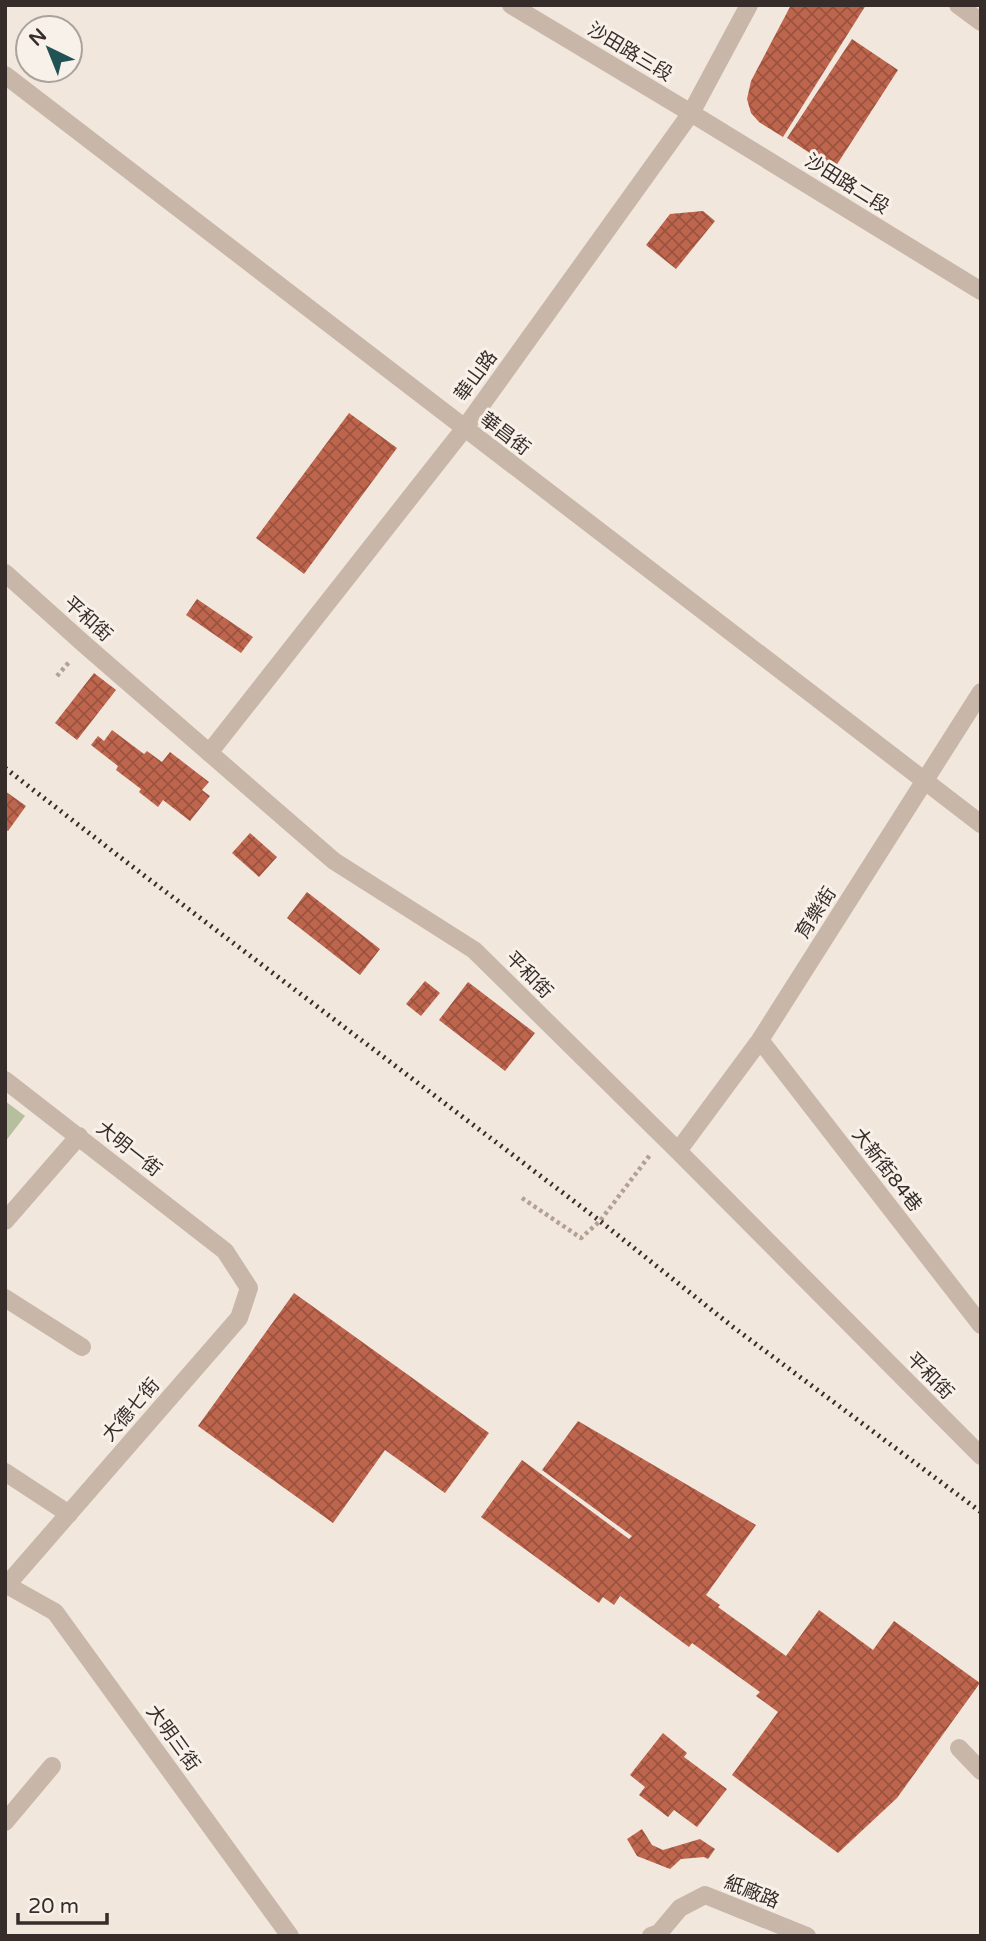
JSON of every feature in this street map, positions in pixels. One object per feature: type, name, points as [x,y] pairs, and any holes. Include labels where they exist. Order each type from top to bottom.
[{"type":"street","name":"沙田路三段","points":[[511,5],[691,113]]},
{"type":"street","name":"華山路","points":[[209,753],[464,429],[691,113],[749,5]]},
{"type":"street","points":[[958,5],[981,22]]},
{"type":"street","name":"華昌街","points":[[5,75],[981,824]]},
{"type":"street","name":"沙田路二段","points":[[691,113],[981,291]]},
{"type":"street","name":"平和街","points":[[5,573],[334,861],[474,950],[981,1456]]},
{"type":"street","name":"育樂街","points":[[678,1151],[760,1040],[981,692]]},
{"type":"street","name":"大新街84巷","points":[[760,1040],[981,1325]]},
{"type":"street","name":"大明一街","points":[[5,1080],[225,1251]]},
{"type":"street","points":[[5,1221],[79,1136]]},
{"type":"street","name":"大德七街","points":[[6,1585],[239,1318],[249,1288],[225,1251]]},
{"type":"street","points":[[5,1298],[82,1347]]},
{"type":"street","points":[[5,1472],[69,1514]]},
{"type":"street","name":"大明三街","points":[[6,1585],[55,1612],[290,1936]]},
{"type":"street","points":[[958,1748],[981,1771]]},
{"type":"street","points":[[5,1822],[52,1766]]},
{"type":"street","name":"紙廠路","points":[[652,1936],[659,1933],[680,1908],[705,1895],[798,1935]]},
{"type":"path","points":[[522,1198],[581,1238],[600,1220],[664,1138]]},
{"type":"green space","points":[[5,1101],[25,1116],[5,1142]]},
{"type":"building","points":[[791,5],[866,5],[783,137],[759,122],[751,113],[747,99],[751,81]]},
{"type":"building","points":[[852,39],[898,70],[834,169],[787,138]]},
{"type":"building","points":[[703,211],[715,221],[676,269],[646,245],[670,214]]},
{"type":"building","points":[[349,413],[397,448],[304,574],[256,538]]},
{"type":"building","points":[[197,599],[253,637],[241,653],[186,615]]},
{"type":"building","points":[[94,673],[116,690],[77,740],[55,723]]},
{"type":"building","points":[[112,730],[144,754],[147,751],[162,762],[170,752],[209,782],[202,790],[210,796],[190,821],[163,800],[158,807],[139,792],[141,789],[116,770],[118,766],[91,745],[98,736],[104,741]]},
{"type":"building","points":[[5,791],[26,806],[8,831],[5,829]]},
{"type":"building","points":[[250,833],[277,857],[259,877],[232,853]]},
{"type":"building","points":[[307,892],[380,949],[360,975],[287,918]]},
{"type":"building","points":[[425,981],[440,993],[421,1016],[406,1004]]},
{"type":"building","points":[[468,982],[535,1033],[505,1071],[439,1020]]},
{"type":"building","points":[[294,1293],[489,1433],[445,1493],[385,1450],[333,1523],[198,1426]]},
{"type":"building","points":[[578,1421],[756,1525],[706,1595],[720,1605],[718,1607],[786,1656],[819,1610],[873,1650],[894,1621],[980,1683],[897,1798],[838,1853],[732,1775],[778,1712],[756,1696],[760,1692],[692,1643],[689,1647],[620,1596],[614,1605],[603,1597],[599,1603],[481,1517],[522,1460],[629,1539],[632,1536],[542,1470]]},
{"type":"building","points":[[663,1733],[687,1753],[684,1757],[727,1789],[697,1827],[674,1810],[668,1817],[639,1795],[645,1787],[630,1775]]},
{"type":"building","points":[[642,1829],[652,1845],[663,1850],[700,1839],[715,1849],[708,1859],[681,1859],[670,1869],[637,1856],[627,1839]]},
{"type":"railway","points":[[5,768],[600,1221],[733,1327],[981,1512]]}]
